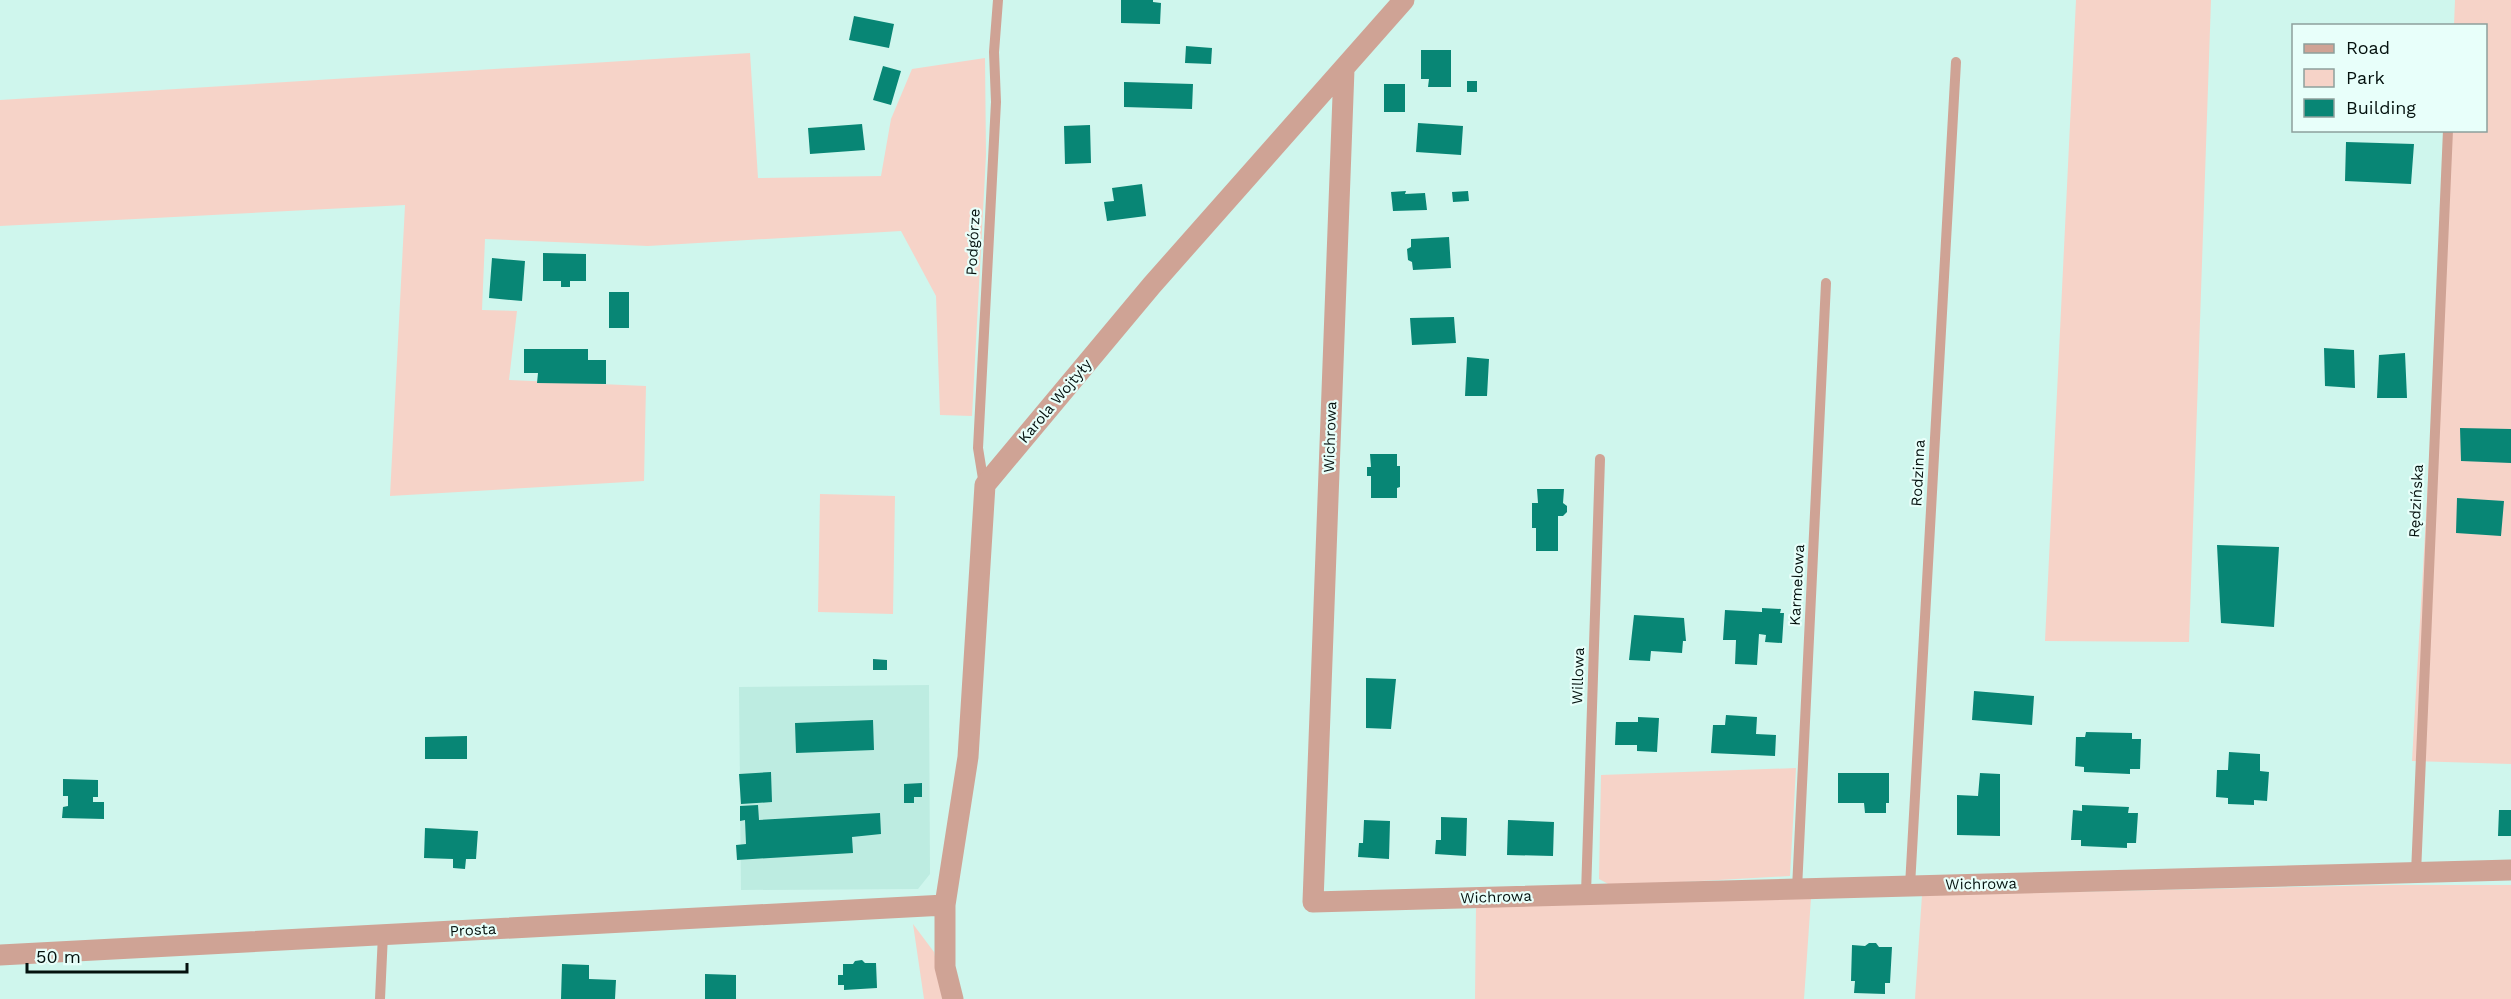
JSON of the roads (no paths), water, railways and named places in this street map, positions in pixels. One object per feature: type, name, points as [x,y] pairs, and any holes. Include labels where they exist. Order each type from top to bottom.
[{"type":"street","name":"Karola Wojtyły","points":[[985,485],[1152,285],[1404,0]]},
{"type":"street","name":"Wichrowa","points":[[1344,69],[1313,902],[2511,870]]},
{"type":"street","points":[[953,999],[945,967],[945,905],[968,757],[985,485]]},
{"type":"street","name":"Prosta","points":[[0,955],[945,905]]},
{"type":"lane","name":"Podgórze","points":[[985,485],[978,448],[996,102],[994,52],[998,0]]},
{"type":"lane","name":"Rodzinna","points":[[1910,886],[1956,62]]},
{"type":"lane","name":"Rędzińska","points":[[2416,873],[2448,132]]},
{"type":"lane","name":"Karmelowa","points":[[1797,889],[1826,283]]},
{"type":"lane","name":"Willowa","points":[[1586,894],[1600,459]]},
{"type":"lane","points":[[380,999],[383,934]]}]
